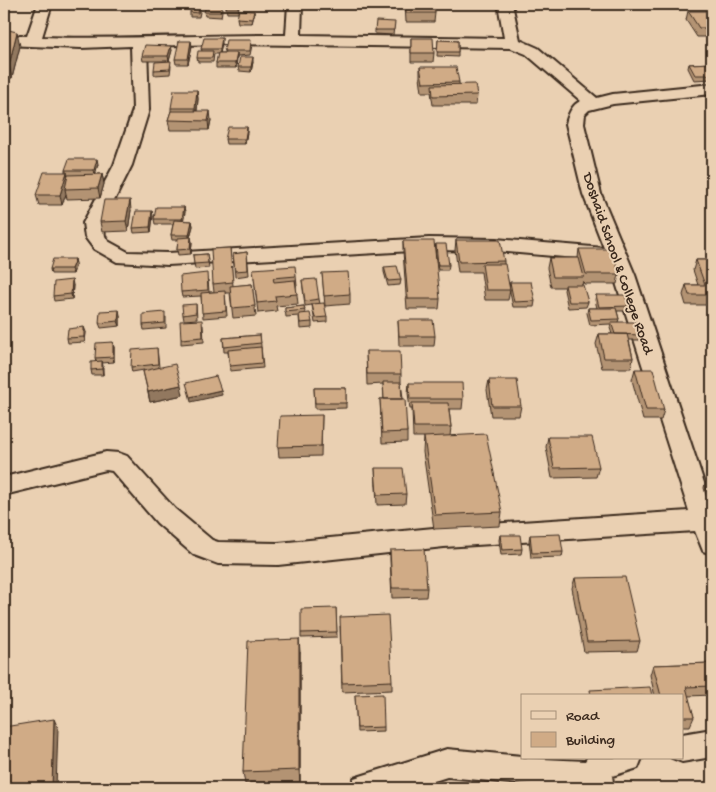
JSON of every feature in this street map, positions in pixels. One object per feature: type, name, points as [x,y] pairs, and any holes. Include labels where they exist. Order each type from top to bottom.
[{"type":"street","points":[[33,41],[44,4]]},
{"type":"street","points":[[293,40],[295,4]]},
{"type":"street","points":[[505,4],[513,43]]},
{"type":"street","points":[[4,40],[139,41],[221,39],[513,43],[532,51],[594,104]]},
{"type":"street","points":[[139,41],[141,110],[123,166],[93,223],[95,237],[101,245],[124,258],[168,259],[429,244],[496,245],[617,256]]},
{"type":"street","name":"Doshaid School & College Road","points":[[712,89],[612,99],[583,106],[577,114],[575,124],[592,194],[625,275],[712,544]]},
{"type":"street","points":[[4,486],[106,461],[119,462],[166,516],[202,548],[218,553],[278,554],[444,537],[704,520]]},
{"type":"street","points":[[684,748],[712,743]]},
{"type":"street","points":[[365,788],[447,763],[598,782],[598,767],[618,760]]},
{"type":"building","points":[[227,4],[239,4],[238,8],[226,8]]},
{"type":"building","points":[[406,4],[434,4],[435,13],[406,13]]},
{"type":"building","points":[[206,6],[222,6],[220,12],[204,12]]},
{"type":"building","points":[[191,7],[199,7],[198,13],[190,12]]},
{"type":"building","points":[[239,10],[254,11],[252,19],[237,18]]},
{"type":"building","points":[[688,11],[706,11],[712,20],[712,28],[699,28]]},
{"type":"building","points":[[376,21],[395,22],[394,30],[375,30]]},
{"type":"building","points":[[4,29],[17,32],[9,65],[4,65]]},
{"type":"building","points":[[204,38],[222,38],[220,49],[201,49]]},
{"type":"building","points":[[411,38],[433,38],[434,53],[411,53]]},
{"type":"building","points":[[226,40],[251,40],[250,51],[224,51]]},
{"type":"building","points":[[438,40],[458,41],[458,52],[437,52]]},
{"type":"building","points":[[179,41],[191,41],[188,59],[175,59]]},
{"type":"building","points":[[145,45],[171,46],[168,56],[142,56]]},
{"type":"building","points":[[198,51],[213,51],[212,58],[197,58]]},
{"type":"building","points":[[218,53],[237,53],[235,63],[216,63]]},
{"type":"building","points":[[240,57],[253,57],[251,67],[238,67]]},
{"type":"building","points":[[171,61],[170,69],[154,70],[155,62]]},
{"type":"building","points":[[712,63],[712,75],[695,75],[689,64]]},
{"type":"building","points":[[420,67],[456,67],[459,82],[423,83]]},
{"type":"building","points":[[475,84],[477,95],[433,96],[432,85]]},
{"type":"building","points":[[174,90],[197,90],[195,108],[171,108]]},
{"type":"building","points":[[171,111],[210,111],[208,121],[168,120]]},
{"type":"building","points":[[228,127],[247,127],[245,139],[225,139]]},
{"type":"building","points":[[69,159],[97,159],[94,170],[65,170]]},
{"type":"building","points":[[44,172],[67,172],[60,195],[36,195]]},
{"type":"building","points":[[102,174],[98,188],[65,189],[68,175]]},
{"type":"building","points":[[104,200],[130,200],[126,221],[100,222]]},
{"type":"building","points":[[156,207],[184,207],[182,219],[154,219]]},
{"type":"building","points":[[136,211],[152,211],[150,227],[133,228]]},
{"type":"building","points":[[174,220],[192,221],[189,235],[171,235]]},
{"type":"building","points":[[191,237],[190,249],[177,250],[178,238]]},
{"type":"building","points":[[456,240],[500,240],[504,261],[459,262]]},
{"type":"building","points":[[403,241],[434,241],[440,299],[408,299]]},
{"type":"building","points":[[436,244],[446,244],[449,265],[438,265]]},
{"type":"building","points":[[230,248],[233,282],[213,284],[211,249]]},
{"type":"building","points":[[579,249],[612,249],[619,274],[586,274]]},
{"type":"building","points":[[247,252],[248,270],[235,271],[233,254]]},
{"type":"building","points":[[207,254],[208,263],[194,264],[193,255]]},
{"type":"building","points":[[549,258],[579,258],[584,277],[553,277]]},
{"type":"building","points":[[53,259],[75,259],[71,269],[50,269]]},
{"type":"building","points":[[696,260],[712,260],[712,295],[689,295],[686,285],[705,285]]},
{"type":"building","points":[[482,264],[505,264],[510,290],[486,290]]},
{"type":"building","points":[[295,266],[296,276],[273,278],[274,282],[295,280],[297,294],[275,296],[276,301],[257,303],[253,269]]},
{"type":"building","points":[[397,266],[401,280],[388,281],[384,267]]},
{"type":"building","points":[[348,272],[350,294],[324,296],[322,273]]},
{"type":"building","points":[[207,273],[208,290],[181,292],[180,276]]},
{"type":"building","points":[[316,279],[319,299],[305,301],[302,280]]},
{"type":"building","points":[[72,280],[71,294],[53,296],[54,282]]},
{"type":"building","points":[[510,282],[531,282],[535,301],[514,302]]},
{"type":"building","points":[[252,284],[255,306],[232,308],[230,286]]},
{"type":"building","points":[[565,285],[583,285],[588,302],[569,302]]},
{"type":"building","points":[[225,291],[226,311],[202,313],[201,293]]},
{"type":"building","points":[[596,295],[625,295],[628,306],[599,307]]},
{"type":"building","points":[[324,303],[327,317],[315,318],[312,304]]},
{"type":"building","points":[[196,304],[196,313],[183,315],[182,305]]},
{"type":"building","points":[[304,306],[305,310],[285,312],[285,308]]},
{"type":"building","points":[[588,308],[616,308],[619,319],[591,320]]},
{"type":"building","points":[[119,310],[118,321],[99,323],[100,311]]},
{"type":"building","points":[[165,312],[165,323],[143,325],[143,314]]},
{"type":"building","points":[[310,313],[312,322],[300,323],[299,314]]},
{"type":"building","points":[[202,320],[203,337],[181,339],[180,321]]},
{"type":"building","points":[[398,320],[433,320],[435,336],[399,336]]},
{"type":"building","points":[[611,322],[638,322],[641,335],[615,334]]},
{"type":"building","points":[[84,327],[84,337],[67,338],[68,329]]},
{"type":"building","points":[[599,334],[627,334],[633,358],[604,358]]},
{"type":"building","points":[[260,335],[261,343],[224,347],[223,338]]},
{"type":"building","points":[[113,342],[113,357],[95,358],[96,343]]},
{"type":"building","points":[[261,347],[262,363],[230,366],[228,350]]},
{"type":"building","points":[[157,348],[158,364],[131,367],[132,350]]},
{"type":"building","points":[[366,351],[400,351],[401,374],[367,374]]},
{"type":"building","points":[[102,361],[102,369],[91,370],[91,362]]},
{"type":"building","points":[[175,364],[181,385],[148,392],[143,371]]},
{"type":"building","points":[[635,369],[653,369],[664,410],[646,410]]},
{"type":"building","points":[[216,376],[221,390],[190,397],[186,383]]},
{"type":"building","points":[[489,380],[517,380],[521,406],[492,406]]},
{"type":"building","points":[[383,382],[401,382],[402,399],[384,399]]},
{"type":"building","points":[[409,383],[462,383],[463,399],[410,399]]},
{"type":"building","points":[[314,388],[346,388],[346,403],[315,403]]},
{"type":"building","points":[[380,399],[405,399],[407,432],[382,433]]},
{"type":"building","points":[[412,403],[448,403],[451,427],[414,427]]},
{"type":"building","points":[[322,415],[321,446],[278,447],[280,416]]},
{"type":"building","points":[[486,434],[502,512],[435,515],[424,437]]},
{"type":"building","points":[[548,437],[592,437],[599,467],[554,468]]},
{"type":"building","points":[[375,468],[403,468],[406,494],[377,495]]},
{"type":"building","points":[[712,482],[712,504],[705,483]]},
{"type":"building","points":[[560,534],[563,552],[532,553],[530,535]]},
{"type":"building","points":[[500,535],[520,535],[522,549],[502,550]]},
{"type":"building","points":[[424,549],[427,588],[392,588],[390,550]]},
{"type":"building","points":[[625,577],[640,641],[587,642],[575,578]]},
{"type":"building","points":[[336,608],[337,632],[301,633],[301,609]]},
{"type":"building","points":[[388,615],[392,681],[342,683],[340,617]]},
{"type":"building","points":[[299,639],[299,770],[243,772],[248,641]]},
{"type":"building","points":[[712,663],[712,686],[686,687],[694,717],[684,717],[684,694],[660,694],[653,665]]},
{"type":"building","points":[[650,687],[652,694],[591,694],[590,690]]},
{"type":"building","points":[[383,694],[384,727],[357,728],[355,695]]},
{"type":"building","points":[[54,719],[52,788],[4,788],[4,727]]},
{"type":"building","points":[[633,785],[712,785],[712,788],[634,788]]}]
